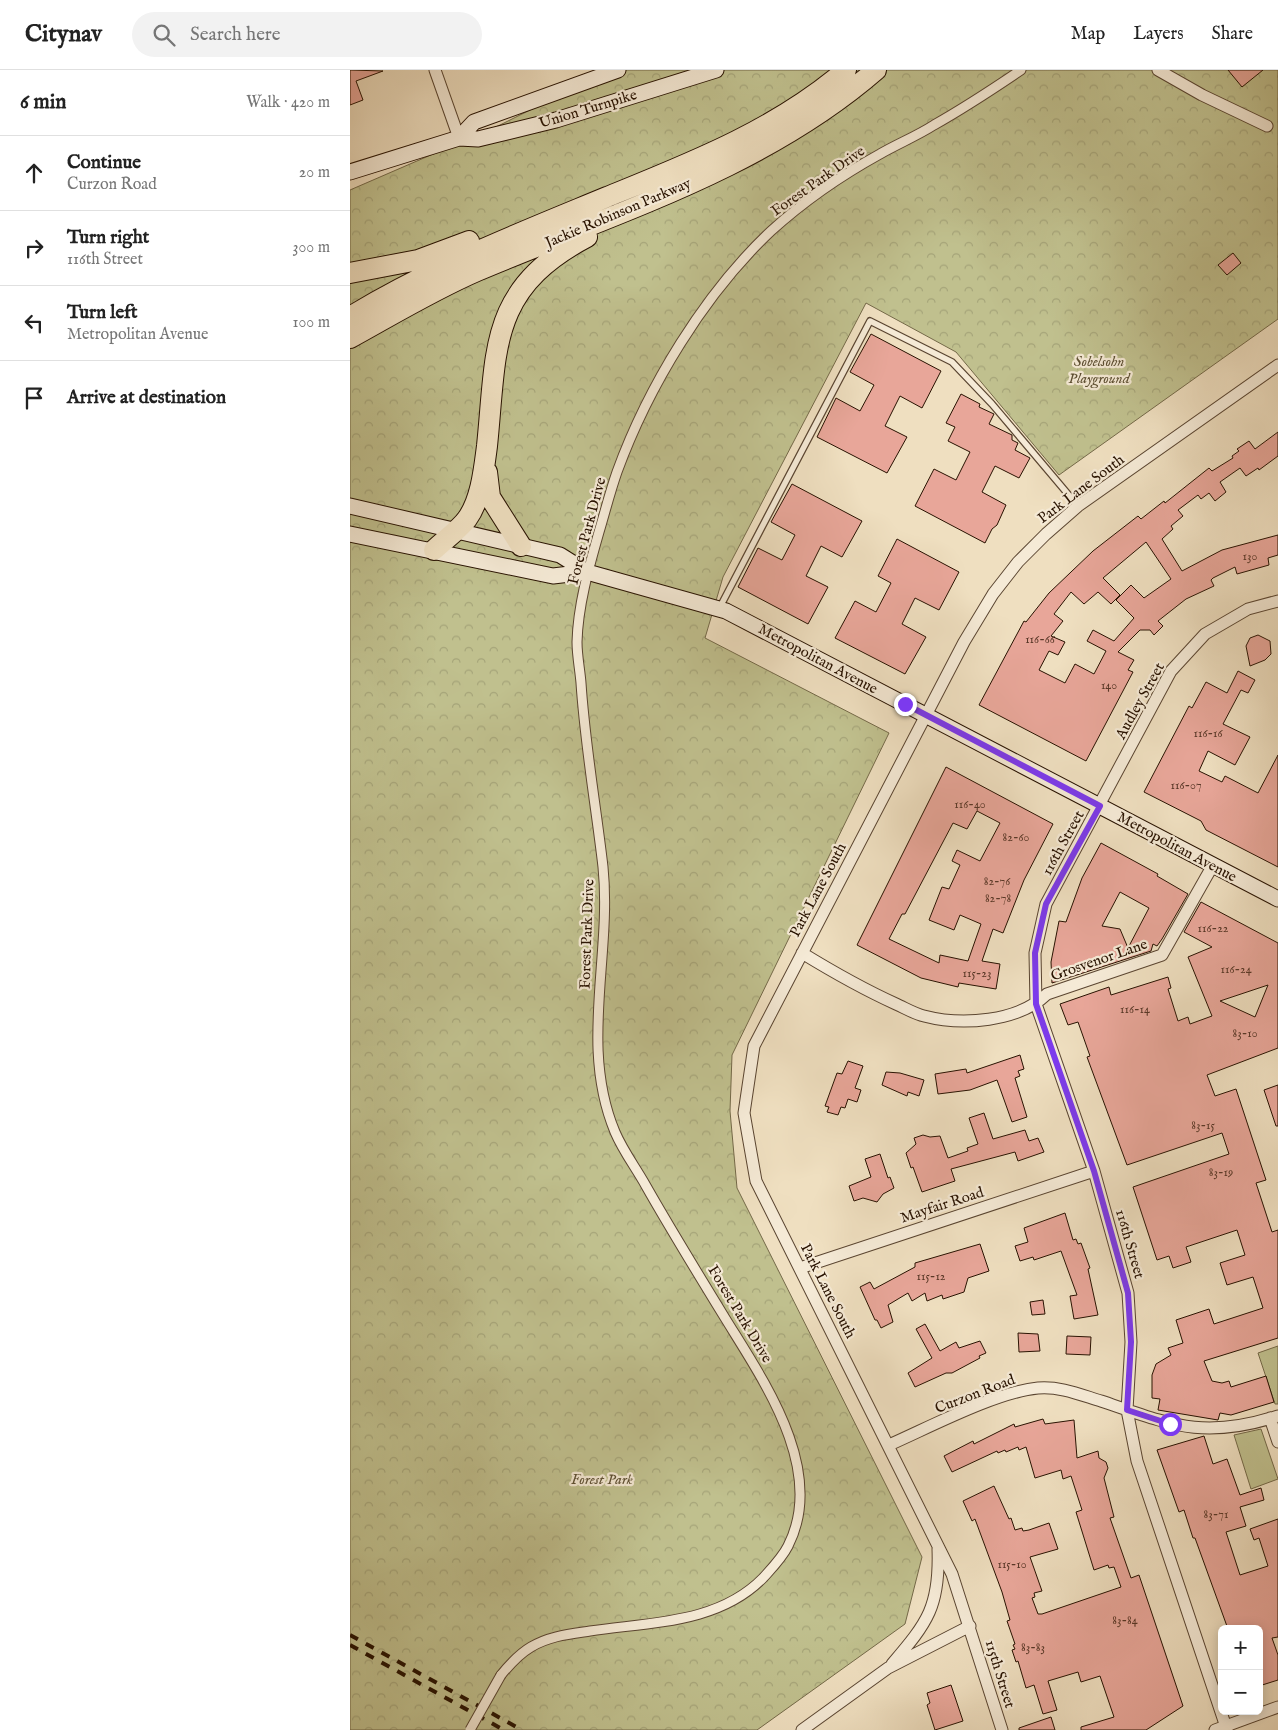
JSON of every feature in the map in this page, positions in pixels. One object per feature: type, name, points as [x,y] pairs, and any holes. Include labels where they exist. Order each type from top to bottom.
[{"type":"highway","name":"Jackie Robinson Parkway","points":[[350,317],[431,274],[548,221],[741,140],[807,100],[846,70]]},
{"type":"highway","name":"Jackie Robinson Parkway","points":[[350,338],[466,276],[677,190],[752,155],[792,133],[831,107],[876,70]]},
{"type":"highway","points":[[434,550],[467,519],[477,495],[486,458],[500,334],[507,311],[522,288],[548,262],[566,249],[677,190]]},
{"type":"highway","points":[[350,273],[445,252],[511,224],[548,221]]},
{"type":"highway","points":[[486,458],[490,497],[521,546]]},
{"type":"main road","name":"Union Turnpike","points":[[459,138],[474,122],[618,70]]},
{"type":"main road","name":"Union Turnpike","points":[[350,172],[459,138],[478,139],[556,120],[716,70]]},
{"type":"main road","name":"Metropolitan Avenue","points":[[350,506],[560,555],[587,572],[719,609],[1278,899]]},
{"type":"main road","name":"Metropolitan Avenue","points":[[350,534],[552,576],[587,572]]},
{"type":"street","points":[[435,70],[459,138]]},
{"type":"street","name":"Forest Park Drive","points":[[470,1730],[501,1675],[513,1660],[533,1645],[562,1635],[688,1618],[723,1607],[751,1590],[776,1564],[788,1546],[798,1520],[800,1495],[798,1471],[777,1406],[759,1372],[665,1220],[616,1134],[601,1091],[596,1053],[604,898],[603,870],[583,713],[578,642],[587,572],[617,472],[653,392],[690,329],[733,271],[773,230],[841,178],[882,152],[960,110],[1021,70]]},
{"type":"street","points":[[1158,70],[1267,126]]},
{"type":"street","name":"Park Lane South","points":[[802,1730],[888,1668],[970,1626],[952,1574],[756,1181],[744,1113],[754,1046],[964,642],[993,594],[1018,562],[1078,506],[1278,365]]},
{"type":"street","name":"Audley Street","points":[[1100,806],[1172,671],[1205,634],[1248,609],[1278,601]]},
{"type":"street","name":"116th Street","points":[[1100,806],[1046,904],[1035,953],[1036,1004],[1094,1171],[1128,1293],[1131,1342],[1127,1410],[1137,1461],[1223,1728]]},
{"type":"street","name":"Grosvenor Lane","points":[[802,953],[861,988],[924,1016],[972,1021],[1002,1017],[1036,1004],[1047,994],[1162,955],[1213,865]]},
{"type":"street","name":"Mayfair Road","points":[[800,1268],[1094,1171]]},
{"type":"street","name":"Curzon Road","points":[[889,1445],[988,1402],[1039,1388],[1064,1389],[1170,1424],[1205,1430],[1238,1427],[1274,1417]]},
{"type":"street","points":[[1274,1417],[1278,1442]]},
{"type":"street","name":"Park Lane South","points":[[888,1668],[928,1619],[938,1587],[938,1545]]},
{"type":"street","name":"115th Street","points":[[970,1626],[1002,1730]]},
{"type":"street","points":[[1223,1728],[1278,1707]]},
{"type":"lane","points":[[719,609],[870,321],[952,362],[992,404],[1078,506]]},
{"type":"green space","name":"Forest Park","points":[[610,70],[1278,70],[1278,319],[1059,475],[956,352],[866,303],[723,577],[705,638],[889,733],[732,1055],[730,1111],[737,1188],[922,1557],[905,1624],[757,1730],[350,1730],[350,190],[500,125]]},
{"type":"green space","points":[[1278,1346],[1278,1404],[1275,1404],[1258,1353]]},
{"type":"green space","points":[[1261,1429],[1278,1479],[1251,1489],[1234,1435]]},
{"type":"building","points":[[350,70],[383,71],[356,81],[363,100],[350,105]]},
{"type":"building","points":[[1228,70],[1263,70],[1242,87]]},
{"type":"building","points":[[1233,253],[1241,263],[1227,275],[1218,265]]},
{"type":"building","points":[[871,334],[941,371],[922,408],[900,396],[885,426],[907,437],[887,473],[817,437],[836,398],[860,411],[874,385],[850,372]]},
{"type":"building","points":[[961,394],[980,404],[979,407],[994,414],[989,424],[1012,435],[1012,440],[1018,443],[1015,450],[1030,458],[1019,478],[995,466],[982,492],[1006,505],[997,525],[992,529],[985,543],[915,506],[934,469],[956,480],[970,452],[948,441],[955,427],[946,423]]},
{"type":"building","points":[[1278,432],[1278,456],[1259,470],[1258,468],[1246,476],[1240,468],[1220,482],[1226,492],[1215,501],[1209,493],[1201,499],[1198,495],[1178,510],[1183,516],[1171,526],[1173,529],[1162,539],[1182,571],[1222,550],[1278,535],[1278,555],[1268,558],[1269,565],[1237,574],[1235,567],[1213,578],[1211,580],[1214,586],[1186,599],[1158,621],[1163,626],[1154,635],[1150,630],[1140,630],[1118,652],[1134,660],[1128,670],[1133,672],[1086,761],[979,705],[1024,621],[1026,622],[1049,593],[1093,551],[1138,516],[1141,519],[1164,501],[1165,503],[1209,468],[1212,471],[1233,458],[1232,456],[1239,451],[1237,449],[1249,441],[1255,449]],"holes":[[[1146,542],[1171,579],[1144,598],[1131,585],[1116,600],[1134,618],[1114,641],[1093,630],[1087,641],[1106,651],[1094,674],[1075,664],[1065,683],[1039,670],[1049,651],[1058,655],[1065,642],[1051,636],[1063,621],[1054,614],[1071,592],[1084,604],[1098,592],[1111,604],[1120,595],[1103,578]]]},
{"type":"building","points":[[792,484],[862,521],[842,557],[821,546],[806,576],[828,587],[808,624],[738,587],[758,548],[782,560],[795,535],[771,522]]},
{"type":"building","points":[[897,539],[959,572],[939,610],[915,598],[902,624],[926,637],[905,674],[835,638],[855,601],[876,612],[891,583],[878,576]]},
{"type":"building","points":[[1258,635],[1270,641],[1271,654],[1265,660],[1250,666],[1246,646],[1250,638]]},
{"type":"building","points":[[1238,671],[1255,680],[1248,693],[1241,690],[1223,724],[1250,737],[1235,765],[1208,751],[1199,771],[1222,782],[1225,776],[1258,793],[1278,755],[1278,867],[1206,830],[1201,821],[1144,792],[1189,706],[1192,708],[1206,682],[1227,693]]},
{"type":"building","points":[[946,767],[1053,824],[1024,880],[1003,933],[993,929],[982,961],[1000,964],[996,989],[959,983],[958,987],[921,978],[857,945]],"holes":[[[977,811],[1000,823],[980,861],[957,850],[952,861],[960,865],[949,889],[942,887],[929,920],[954,930],[960,915],[981,924],[968,961],[940,955],[939,963],[889,939],[902,914],[905,914],[953,823],[967,829]]]},
{"type":"building","points":[[1101,843],[1158,874],[1157,876],[1188,894],[1162,939],[1157,946],[1153,944],[1151,951],[1052,983],[1051,962],[1059,921],[1066,922],[1082,878]],"holes":[[[1120,892],[1149,908],[1128,948],[1120,929],[1102,926]]]},
{"type":"building","points":[[1201,902],[1278,943],[1278,1048],[1207,1075],[1215,1096],[1236,1089],[1266,1180],[1256,1183],[1272,1232],[1278,1230],[1278,1338],[1204,1361],[1212,1381],[1222,1383],[1229,1381],[1231,1387],[1266,1376],[1274,1402],[1231,1415],[1220,1413],[1218,1420],[1158,1410],[1160,1399],[1152,1398],[1152,1375],[1156,1364],[1171,1355],[1168,1348],[1183,1343],[1176,1320],[1209,1309],[1214,1324],[1263,1308],[1253,1277],[1227,1285],[1220,1263],[1245,1255],[1237,1230],[1186,1247],[1191,1262],[1173,1268],[1169,1256],[1157,1260],[1133,1187],[1229,1154],[1222,1133],[1127,1165],[1087,1057],[1090,1056],[1078,1022],[1068,1025],[1060,1004],[1109,987],[1111,995],[1168,977],[1171,988],[1168,989],[1178,1021],[1188,1017],[1190,1024],[1212,1016],[1188,957],[1212,947],[1184,932]],"holes":[[[1268,985],[1255,1017],[1220,1001]]]},
{"type":"building","points":[[1020,1055],[1024,1069],[1018,1071],[1020,1076],[1015,1078],[1027,1117],[1012,1122],[997,1080],[970,1090],[938,1094],[935,1074],[966,1069],[967,1073]]},
{"type":"building","points":[[848,1061],[863,1066],[855,1088],[861,1090],[857,1102],[848,1099],[845,1108],[841,1107],[838,1115],[827,1112],[829,1107],[825,1106],[837,1073],[842,1074]]},
{"type":"building","points":[[886,1072],[900,1073],[924,1080],[919,1096],[908,1092],[907,1096],[882,1085]]},
{"type":"building","points":[[1278,1085],[1278,1126],[1276,1126],[1264,1090]]},
{"type":"building","points":[[984,1113],[993,1139],[1025,1130],[1029,1141],[1038,1138],[1044,1152],[1018,1161],[1015,1152],[951,1169],[955,1181],[922,1192],[906,1153],[916,1144],[914,1138],[923,1135],[930,1137],[940,1136],[948,1158],[968,1151],[967,1148],[978,1144],[969,1118]]},
{"type":"building","points":[[880,1154],[888,1178],[890,1177],[894,1188],[883,1194],[877,1202],[863,1198],[854,1201],[849,1186],[871,1177],[865,1159]]},
{"type":"building","points":[[1065,1213],[1073,1240],[1076,1239],[1078,1244],[1081,1243],[1090,1268],[1088,1269],[1098,1315],[1074,1319],[1070,1296],[1077,1295],[1061,1251],[1034,1260],[1033,1257],[1020,1261],[1015,1246],[1028,1242],[1024,1228]]},
{"type":"building","points":[[980,1244],[989,1271],[968,1278],[964,1292],[943,1299],[942,1295],[927,1301],[925,1293],[912,1301],[908,1293],[888,1305],[893,1322],[881,1328],[877,1320],[875,1320],[860,1287],[870,1282],[874,1289],[915,1267],[915,1263]]},
{"type":"building","points":[[1043,1300],[1045,1314],[1032,1315],[1030,1302]]},
{"type":"building","points":[[925,1324],[940,1351],[956,1342],[959,1348],[980,1341],[986,1353],[952,1373],[946,1373],[915,1387],[908,1373],[932,1358],[916,1329]]},
{"type":"building","points":[[1018,1333],[1038,1334],[1040,1351],[1019,1352]]},
{"type":"building","points":[[1067,1336],[1091,1337],[1090,1355],[1066,1354]]},
{"type":"building","points":[[1043,1419],[1045,1424],[1074,1420],[1077,1458],[1098,1451],[1099,1458],[1106,1462],[1108,1468],[1104,1478],[1114,1517],[1110,1518],[1131,1578],[1139,1575],[1183,1706],[1146,1730],[1081,1730],[1081,1727],[1114,1717],[1100,1676],[1081,1682],[1078,1672],[1048,1681],[1057,1710],[1043,1714],[1034,1685],[1026,1688],[1018,1661],[1016,1662],[1012,1650],[1015,1649],[1013,1645],[1015,1644],[1007,1621],[1010,1620],[1002,1592],[975,1519],[972,1521],[963,1501],[994,1486],[1009,1519],[1011,1518],[1015,1530],[1022,1528],[1023,1531],[1029,1530],[1049,1523],[1058,1549],[1030,1557],[1042,1591],[1034,1593],[1035,1597],[1032,1598],[1038,1614],[1042,1614],[1121,1587],[1114,1567],[1109,1568],[1108,1565],[1094,1570],[1076,1512],[1082,1510],[1071,1476],[1063,1479],[1061,1470],[1035,1478],[1026,1447],[1019,1450],[1018,1447],[1006,1452],[1005,1450],[998,1453],[997,1451],[952,1472],[944,1456],[973,1441],[974,1444],[1014,1424],[1015,1427]]},
{"type":"building","points":[[1204,1436],[1213,1464],[1227,1459],[1240,1495],[1261,1488],[1264,1500],[1240,1507],[1246,1526],[1226,1532],[1240,1575],[1268,1566],[1259,1538],[1254,1540],[1250,1529],[1278,1519],[1278,1637],[1272,1638],[1278,1655],[1278,1680],[1263,1685],[1263,1625],[1227,1625],[1184,1510],[1179,1512],[1157,1450]]},
{"type":"building","points":[[951,1685],[963,1721],[935,1730],[927,1705],[930,1703],[927,1693]]},
{"type":"building","points":[[1051,1717],[1055,1730],[1019,1730],[1019,1728]]},
{"type":"railway","points":[[350,1635],[522,1730]]},
{"type":"railway","points":[[350,1645],[504,1730]]},
{"type":"route","points":[[905,704],[1100,806],[1046,904],[1035,953],[1036,1004],[1094,1171],[1128,1293],[1131,1342],[1127,1410],[1170,1424]]},
{"type":"park label","name":"Sobelsohn Playground","points":[[1099,370]]}]
